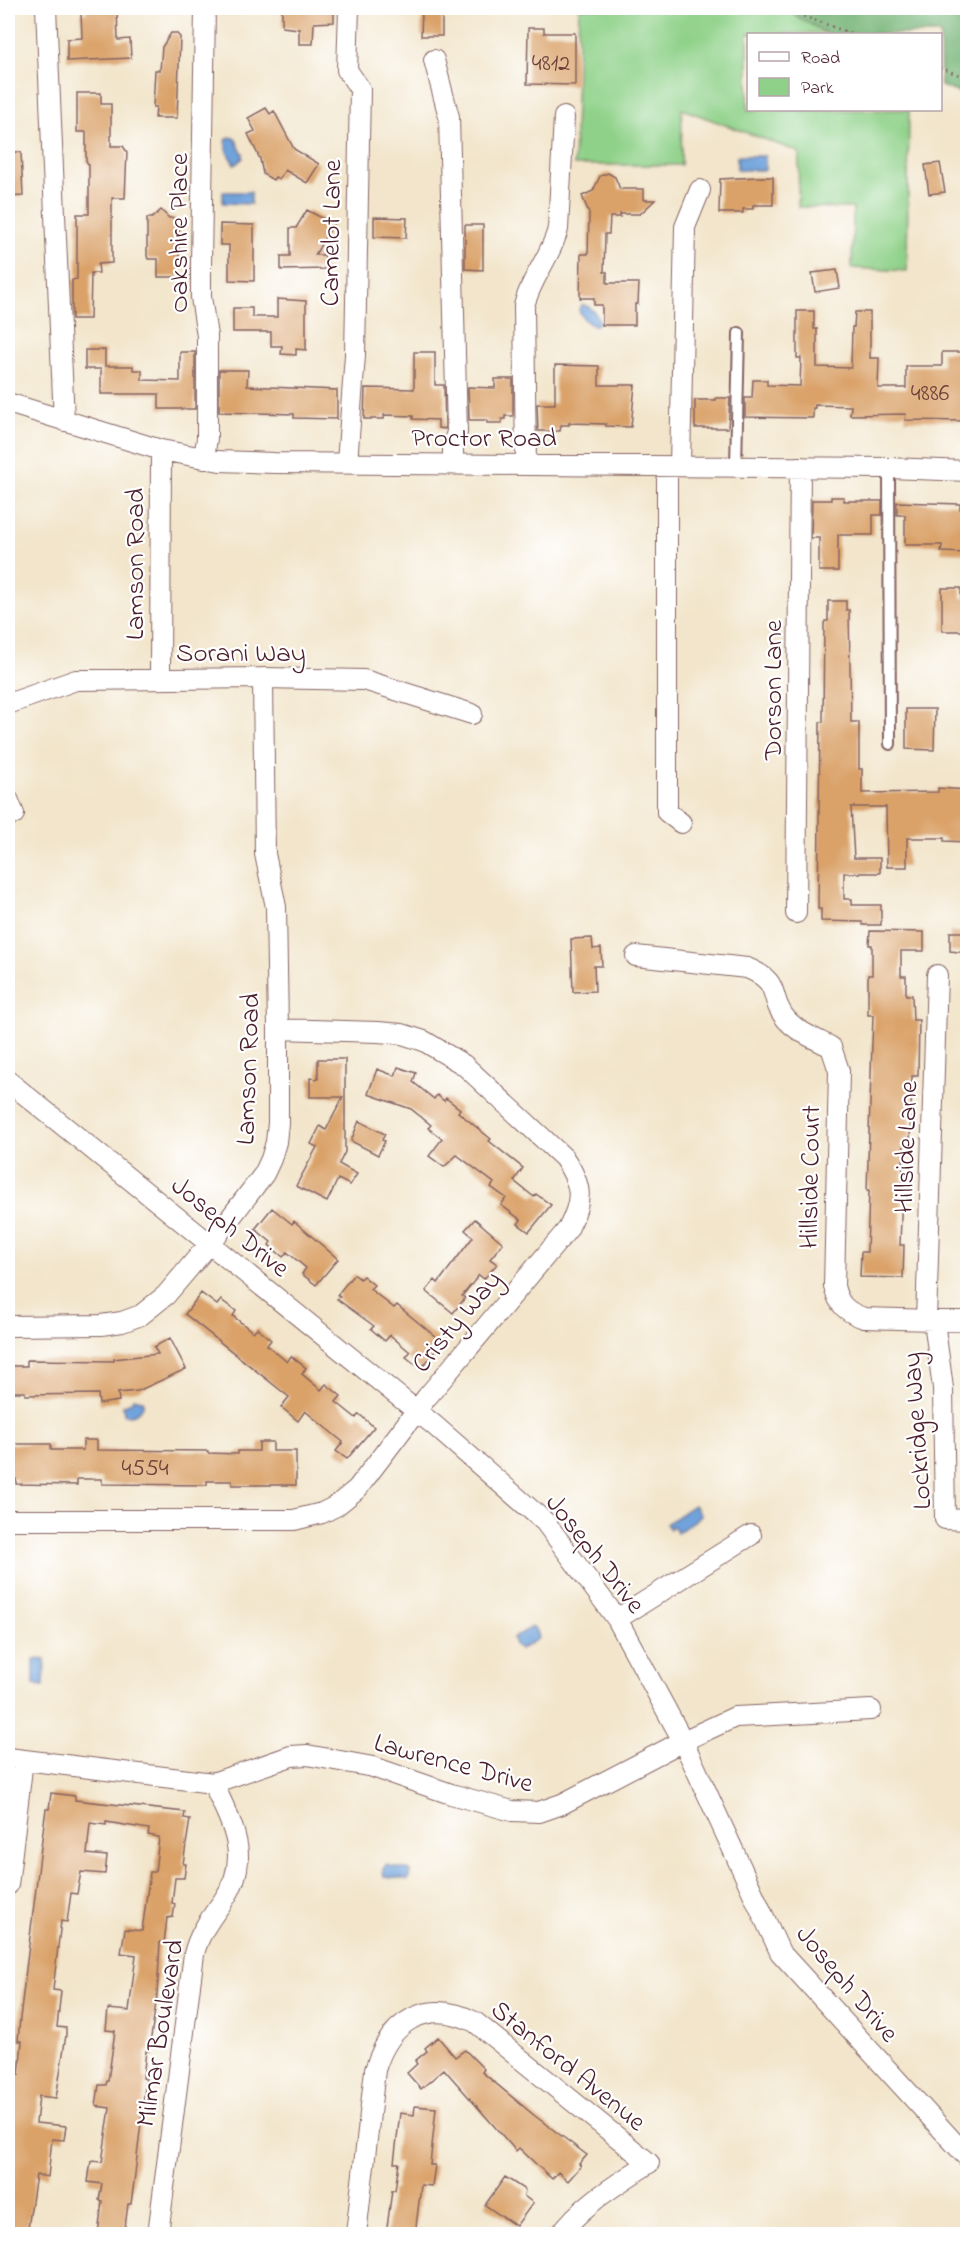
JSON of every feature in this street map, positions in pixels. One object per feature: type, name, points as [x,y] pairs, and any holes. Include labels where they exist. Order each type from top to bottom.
[{"type":"street","points":[[46,8],[64,421]]},
{"type":"street","name":"Oakshire Place","points":[[204,459],[207,438],[207,336],[201,297],[201,264],[205,8]]},
{"type":"street","name":"Camelot Lane","points":[[347,464],[355,355],[360,89],[347,70],[349,8]]},
{"type":"street","points":[[434,60],[449,117],[457,432],[453,445],[453,464]]},
{"type":"street","points":[[526,464],[524,306],[531,281],[555,241],[558,229],[564,117]]},
{"type":"street","points":[[681,823],[667,812],[673,466],[685,227],[700,190]]},
{"type":"street","name":"Proctor Road","points":[[8,403],[162,450],[204,459],[237,462],[736,466],[968,471]]},
{"type":"street","name":"Lamson Road","points":[[160,678],[162,450]]},
{"type":"street","name":"Dorson Lane","points":[[796,913],[800,467]]},
{"type":"street","name":"Sorani Way","points":[[8,704],[76,680],[160,678],[364,680],[472,714]]},
{"type":"street","name":"Lamson Road","points":[[8,1326],[101,1326],[141,1315],[166,1295],[210,1243],[244,1201],[271,1159],[278,1123],[276,907],[265,854],[263,678]]},
{"type":"street","name":"Hillside Court","points":[[636,956],[747,968],[763,975],[773,986],[778,1004],[786,1019],[806,1034],[831,1047],[839,1071],[834,1286],[837,1298],[852,1314],[864,1318],[930,1321]]},
{"type":"street","name":"Hillside Lane","points":[[930,1321],[937,975]]},
{"type":"street","name":"Cristy Way","points":[[8,1520],[271,1521],[308,1518],[336,1506],[357,1489],[416,1411],[568,1229],[578,1210],[579,1192],[576,1176],[556,1150],[464,1065],[424,1041],[402,1034],[278,1029]]},
{"type":"street","name":"Joseph Drive","points":[[8,1081],[416,1411],[545,1522],[617,1618],[683,1741],[780,1952],[968,2158]]},
{"type":"street","points":[[930,1321],[968,1321]]},
{"type":"street","name":"Lockridge Way","points":[[930,1321],[943,1388],[945,1519],[968,1520]]},
{"type":"street","points":[[617,1618],[751,1535]]},
{"type":"street","name":"Lawrence Drive","points":[[15,1759],[213,1783],[291,1756],[307,1755],[373,1767],[451,1794],[512,1811],[539,1812],[562,1803],[735,1717],[871,1710]]},
{"type":"street","points":[[8,1885],[15,1759]]},
{"type":"street","name":"Milmar Boulevard","points":[[158,2235],[194,1954],[203,1929],[230,1890],[239,1865],[238,1842],[233,1825],[213,1783]]},
{"type":"street","name":"Stanford Avenue","points":[[356,2235],[375,2070],[386,2041],[408,2020],[441,2011],[459,2013],[475,2022],[649,2163],[593,2202],[568,2224],[561,2235]]},
{"type":"lane","points":[[736,466],[739,333]]},
{"type":"lane","points":[[889,468],[890,744]]},
{"type":"path","points":[[781,8],[849,33]]},
{"type":"path","points":[[942,69],[968,78]]},
{"type":"green space","points":[[579,8],[782,8],[827,33],[747,33],[747,111],[909,111],[907,271],[852,268],[853,208],[798,207],[799,152],[682,109],[681,165],[574,165]]},
{"type":"green space","points":[[782,8],[967,8],[967,96],[942,86],[942,33],[826,33]]},
{"type":"water","points":[[230,137],[237,141],[243,153],[243,158],[236,164],[227,152],[226,140]]},
{"type":"water","points":[[737,156],[765,156],[765,170],[737,170]]},
{"type":"water","points":[[223,192],[251,192],[251,204],[223,203]]},
{"type":"water","points":[[582,305],[591,309],[595,314],[599,322],[596,325],[587,322],[583,317],[579,309]]},
{"type":"water","points":[[133,1398],[143,1400],[143,1406],[135,1414],[124,1414],[123,1406],[131,1402]]},
{"type":"water","points":[[694,1505],[701,1516],[677,1533],[674,1527],[670,1529],[666,1524]]},
{"type":"water","points":[[532,1627],[537,1631],[539,1638],[520,1650],[513,1638]]},
{"type":"water","points":[[34,1659],[45,1660],[44,1686],[34,1685]]},
{"type":"water","points":[[386,1865],[408,1870],[410,1872],[408,1880],[384,1877],[383,1869]]},
{"type":"building","points":[[86,8],[117,8],[118,40],[130,39],[131,58],[67,61],[67,39],[82,38],[81,13],[86,13]]},
{"type":"building","points":[[282,8],[334,8],[334,22],[314,23],[313,44],[299,44],[299,29],[282,27]]},
{"type":"building","points":[[422,8],[442,8],[442,36],[421,36]]},
{"type":"building","points":[[528,28],[544,28],[544,33],[575,33],[575,85],[527,84]]},
{"type":"building","points":[[171,33],[176,33],[180,37],[177,118],[155,118],[156,107],[153,107],[155,70],[160,70],[162,47]]},
{"type":"building","points":[[77,93],[101,93],[101,104],[111,104],[111,146],[123,146],[127,152],[125,198],[112,198],[112,263],[98,264],[99,273],[91,273],[90,319],[72,319],[72,280],[77,279],[77,214],[89,214],[86,132],[77,132]]},
{"type":"building","points":[[266,108],[270,114],[274,111],[294,149],[319,164],[307,183],[285,170],[279,179],[275,177],[273,180],[263,174],[260,159],[248,134],[255,131],[248,118]]},
{"type":"building","points":[[8,152],[21,152],[23,196],[8,197]]},
{"type":"building","points":[[940,163],[945,192],[929,194],[925,165]]},
{"type":"building","points":[[608,173],[615,177],[620,189],[644,189],[644,200],[655,200],[640,214],[620,214],[620,217],[610,217],[609,234],[605,234],[604,272],[607,272],[607,283],[639,283],[638,304],[635,304],[635,325],[602,325],[602,305],[594,305],[594,298],[580,298],[581,254],[588,254],[589,213],[582,196],[593,191],[600,176]]},
{"type":"building","points":[[773,177],[773,205],[753,205],[753,209],[743,209],[743,213],[719,213],[720,179]]},
{"type":"building","points":[[161,210],[169,218],[176,218],[176,229],[179,229],[179,277],[158,277],[158,259],[148,259],[147,256],[147,218],[152,218]]},
{"type":"building","points":[[307,210],[333,224],[315,255],[325,255],[325,269],[281,270],[281,256],[290,256],[290,228],[296,228]]},
{"type":"building","points":[[374,217],[407,218],[406,238],[374,237]]},
{"type":"building","points":[[220,224],[254,225],[254,281],[229,280],[229,245],[220,245]]},
{"type":"building","points":[[465,225],[483,225],[483,270],[465,269]]},
{"type":"building","points":[[837,270],[840,288],[815,292],[812,273]]},
{"type":"building","points":[[277,299],[306,301],[306,350],[296,349],[296,355],[281,354],[282,346],[271,346],[271,332],[233,332],[233,308],[252,308],[252,317],[277,317]]},
{"type":"building","points":[[797,311],[814,311],[814,329],[817,329],[817,367],[851,368],[852,327],[854,327],[855,312],[870,312],[870,358],[879,358],[878,388],[906,388],[906,366],[942,366],[942,352],[968,352],[968,421],[905,420],[906,414],[850,415],[851,406],[815,405],[813,418],[745,417],[745,398],[752,398],[753,380],[767,380],[767,385],[800,386],[801,358],[797,358]]},
{"type":"building","points":[[85,350],[105,350],[105,366],[133,366],[133,370],[142,370],[142,380],[180,381],[180,352],[195,352],[195,409],[159,409],[159,394],[101,394],[101,369],[85,369]]},
{"type":"building","points":[[414,352],[435,352],[435,385],[444,385],[445,429],[438,428],[438,420],[413,419],[413,416],[384,415],[384,419],[364,419],[365,388],[414,389]]},
{"type":"building","points":[[555,365],[599,366],[599,385],[635,385],[631,427],[569,423],[569,425],[561,425],[560,431],[538,431],[537,404],[555,404]]},
{"type":"building","points":[[219,370],[248,370],[247,386],[337,390],[337,419],[294,418],[294,414],[219,412]]},
{"type":"building","points":[[495,379],[513,379],[513,416],[505,416],[502,423],[469,420],[468,387],[495,388]]},
{"type":"building","points":[[716,398],[730,398],[728,428],[695,428],[695,400],[716,400]]},
{"type":"building","points":[[831,497],[844,497],[844,501],[882,501],[882,515],[873,515],[873,535],[838,535],[838,571],[819,571],[819,538],[811,538],[812,500],[831,500]]},
{"type":"building","points":[[897,502],[960,504],[960,509],[968,509],[968,553],[941,552],[942,545],[905,545],[905,515],[897,515]]},
{"type":"building","points":[[942,588],[961,588],[961,598],[968,598],[968,631],[942,631]]},
{"type":"building","points":[[828,601],[846,601],[846,610],[849,610],[851,722],[859,722],[859,769],[862,769],[862,793],[938,792],[938,788],[968,790],[968,842],[944,841],[944,838],[907,838],[907,867],[887,867],[886,807],[851,807],[854,858],[880,858],[880,873],[844,873],[844,899],[852,899],[852,905],[881,905],[881,925],[821,921],[821,909],[818,909],[820,722],[823,722],[824,624],[828,621]]},
{"type":"building","points":[[906,709],[935,709],[934,750],[906,749]]},
{"type":"building","points":[[870,931],[924,932],[924,951],[901,951],[901,976],[906,976],[906,995],[912,995],[913,1020],[919,1020],[918,1076],[912,1076],[910,1139],[904,1139],[900,1245],[904,1245],[903,1278],[860,1277],[861,1252],[867,1252],[869,1190],[867,1190],[873,1015],[868,1015],[868,975],[872,975]]},
{"type":"building","points":[[950,932],[968,932],[968,953],[950,951]]},
{"type":"building","points":[[592,938],[593,949],[601,948],[602,966],[594,966],[595,991],[573,992],[571,939]]},
{"type":"building","points":[[318,1059],[345,1059],[345,1152],[339,1164],[357,1174],[350,1185],[338,1179],[327,1202],[296,1186],[317,1147],[311,1144],[320,1126],[326,1130],[343,1097],[310,1097],[310,1078],[318,1079]]},
{"type":"building","points":[[398,1067],[416,1073],[413,1082],[434,1099],[437,1095],[444,1101],[446,1098],[460,1109],[458,1112],[491,1139],[489,1141],[523,1168],[514,1181],[534,1197],[536,1194],[551,1205],[529,1232],[518,1224],[521,1220],[501,1205],[506,1198],[491,1187],[494,1183],[457,1155],[444,1167],[429,1156],[442,1139],[428,1128],[431,1125],[411,1109],[368,1094],[377,1069],[395,1076]]},
{"type":"building","points":[[359,1121],[385,1134],[382,1140],[385,1141],[378,1155],[351,1141]]},
{"type":"building","points":[[272,1208],[292,1224],[294,1221],[338,1259],[316,1285],[302,1274],[306,1268],[287,1252],[283,1257],[269,1245],[271,1242],[255,1229]]},
{"type":"building","points":[[475,1219],[503,1243],[490,1259],[497,1264],[484,1279],[479,1275],[462,1296],[465,1298],[453,1313],[426,1291],[435,1280],[438,1283],[473,1237],[465,1230]]},
{"type":"building","points":[[354,1274],[360,1279],[363,1276],[374,1285],[370,1289],[394,1308],[397,1305],[442,1342],[421,1369],[406,1357],[410,1352],[390,1335],[385,1341],[371,1329],[374,1326],[337,1299],[340,1297],[337,1295]]},
{"type":"building","points":[[201,1293],[217,1305],[221,1300],[236,1311],[233,1316],[253,1332],[257,1328],[271,1340],[267,1345],[287,1362],[291,1356],[306,1368],[302,1374],[321,1390],[326,1384],[341,1396],[336,1402],[356,1418],[359,1414],[374,1427],[347,1459],[336,1451],[343,1442],[305,1411],[298,1421],[281,1407],[289,1397],[185,1314]]},
{"type":"building","points":[[170,1338],[186,1369],[138,1391],[118,1393],[119,1401],[99,1404],[98,1394],[25,1395],[25,1392],[8,1392],[8,1366],[27,1366],[27,1360],[114,1361],[114,1359],[158,1354],[154,1347]]},
{"type":"building","points":[[83,1440],[97,1440],[97,1450],[208,1451],[208,1453],[238,1454],[238,1451],[259,1451],[259,1442],[273,1442],[273,1451],[296,1451],[296,1485],[232,1485],[232,1481],[207,1481],[207,1485],[102,1484],[102,1479],[77,1479],[77,1485],[16,1484],[16,1479],[8,1479],[8,1444],[51,1444],[51,1450],[83,1450]]},
{"type":"building","points":[[51,1793],[75,1796],[75,1800],[185,1812],[184,1818],[190,1819],[183,1864],[186,1864],[184,1878],[175,1878],[173,1917],[167,1918],[164,1943],[160,1942],[157,1996],[149,2051],[146,2051],[143,2078],[146,2079],[135,2174],[124,2235],[98,2235],[102,2184],[88,2182],[91,2161],[102,2162],[110,2108],[96,2106],[99,2085],[106,2085],[108,2081],[115,2031],[106,2030],[108,2009],[129,2011],[136,1955],[121,1953],[125,1929],[142,1931],[150,1872],[155,1872],[159,1837],[148,1835],[149,1829],[106,1822],[106,1825],[90,1823],[87,1854],[107,1856],[105,1874],[81,1872],[77,1894],[71,1893],[67,1922],[61,1921],[53,1990],[61,1991],[57,2027],[66,2028],[66,2035],[56,2098],[39,2096],[36,2123],[66,2126],[64,2140],[52,2139],[48,2177],[36,2175],[28,2228],[23,2228],[22,2235],[8,2235],[8,2117],[13,2079],[15,2075],[19,2075],[22,2041],[18,2041],[20,2018],[44,1823]]},
{"type":"building","points":[[438,2037],[455,2057],[465,2050],[484,2069],[482,2072],[587,2155],[568,2181],[558,2172],[552,2179],[519,2148],[516,2151],[444,2069],[421,2089],[407,2073],[417,2064],[415,2061],[427,2051],[425,2048]]},
{"type":"building","points":[[415,2106],[436,2108],[430,2165],[435,2165],[432,2186],[421,2185],[415,2235],[386,2235],[392,2190],[395,2190],[399,2163],[394,2163],[400,2113],[414,2115]]},
{"type":"building","points":[[505,2177],[525,2190],[524,2196],[533,2203],[516,2226],[485,2205]]}]
